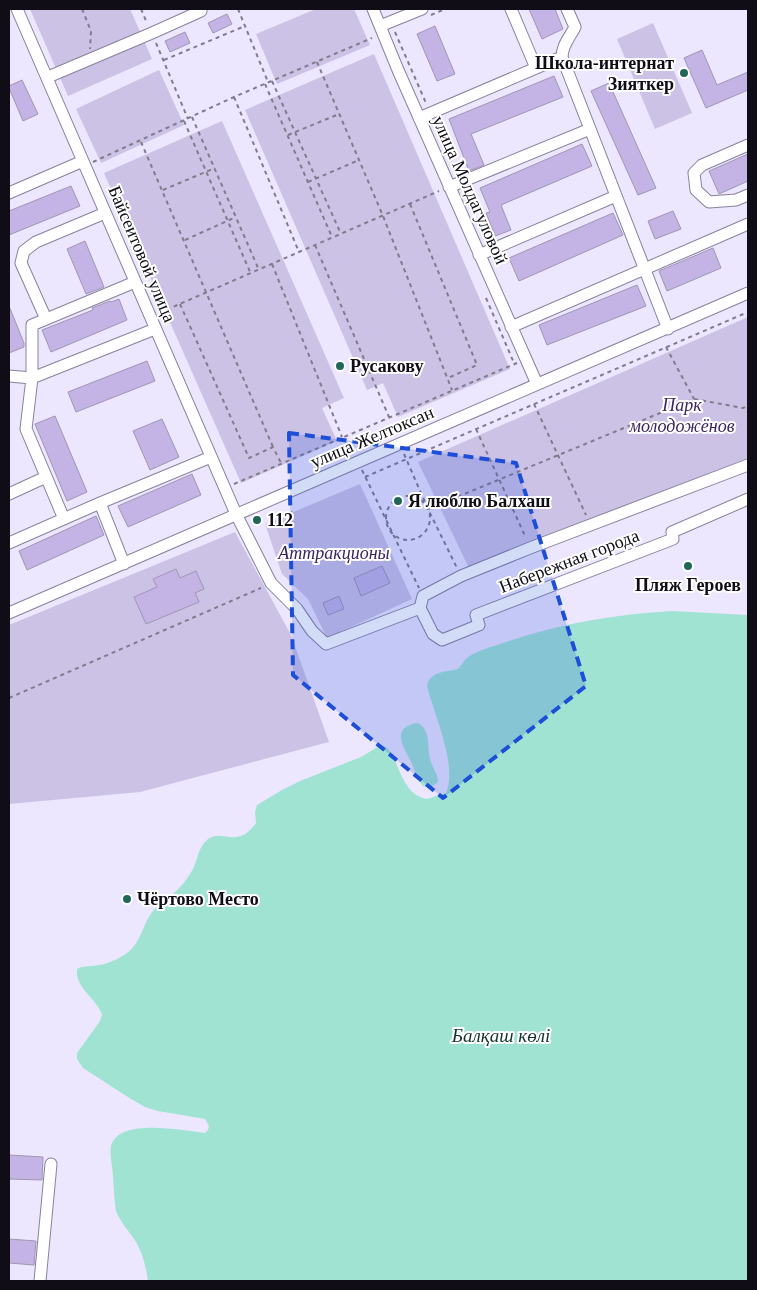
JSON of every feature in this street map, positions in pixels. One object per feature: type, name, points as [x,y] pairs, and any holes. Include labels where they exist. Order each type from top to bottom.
[{"type":"street","name":"улица Молдагуловой","points":[[373,9],[385,27],[419,118],[537,384]]},
{"type":"street","points":[[385,27],[422,9]]},
{"type":"street","points":[[511,9],[536,68]]},
{"type":"street","points":[[567,9],[575,27],[567,39],[562,51],[562,57],[668,329]]},
{"type":"street","name":"Байсеитовой улица","points":[[15,11],[48,77],[224,488],[271,583]]},
{"type":"street","points":[[48,77],[201,11]]},
{"type":"street","points":[[419,118],[562,57]]},
{"type":"street","points":[[449,187],[590,129]]},
{"type":"street","points":[[748,145],[702,165],[694,173],[696,190],[710,202],[736,200],[748,195]]},
{"type":"street","points":[[9,193],[84,164]]},
{"type":"street","points":[[479,255],[616,196]]},
{"type":"street","points":[[46,319],[21,263],[24,251],[36,242],[105,213]]},
{"type":"street","points":[[511,327],[748,224]]},
{"type":"street","points":[[64,519],[26,429],[32,378],[32,325],[135,282]]},
{"type":"street","name":"улица Желтоксан","points":[[9,613],[748,293]]},
{"type":"street","points":[[9,376],[32,378],[155,329]]},
{"type":"street","points":[[9,543],[211,457]]},
{"type":"street","name":"Набережная города","points":[[271,583],[296,609],[312,631],[326,644],[421,602],[461,576],[748,465]]},
{"type":"street","points":[[9,494],[46,477]]},
{"type":"street","name":"Набережная города","points":[[421,602],[434,634],[442,640],[479,624],[476,615],[673,539],[672,532],[748,499]]},
{"type":"street","points":[[100,503],[124,564]]},
{"type":"street","points":[[40,1281],[51,1164]]},
{"type":"path","points":[[82,9],[90,31],[89,47],[94,58]]},
{"type":"path","points":[[141,9],[188,119]]},
{"type":"path","points":[[238,9],[268,82]]},
{"type":"path","points":[[164,60],[245,26]]},
{"type":"path","points":[[84,164],[317,62],[385,27]]},
{"type":"path","points":[[317,62],[383,216],[453,390]]},
{"type":"path","points":[[272,81],[341,234]]},
{"type":"path","points":[[265,84],[332,238]]},
{"type":"path","points":[[234,97],[300,252]]},
{"type":"path","points":[[288,135],[340,114]]},
{"type":"path","points":[[192,117],[259,270]]},
{"type":"path","points":[[184,121],[251,274]]},
{"type":"path","points":[[140,141],[208,292],[281,463]]},
{"type":"path","points":[[308,182],[359,160]]},
{"type":"path","points":[[163,190],[215,168]]},
{"type":"path","points":[[150,317],[449,187]]},
{"type":"path","points":[[410,204],[477,366],[448,378]]},
{"type":"path","points":[[185,240],[236,217]]},
{"type":"path","points":[[315,246],[389,417]]},
{"type":"path","points":[[272,264],[342,438]]},
{"type":"path","points":[[180,304],[249,458],[274,447]]},
{"type":"path","points":[[366,477],[748,312]]},
{"type":"path","points":[[666,347],[694,399]]},
{"type":"path","points":[[224,488],[525,359]]},
{"type":"path","points":[[428,508],[694,399],[743,408],[748,406]]},
{"type":"path","points":[[534,404],[590,526]]},
{"type":"path","points":[[476,429],[530,548]]},
{"type":"path","points":[[401,444],[428,508],[461,576]]},
{"type":"path","points":[[358,461],[421,602]]},
{"type":"path","points":[[404,496],[416,497],[428,508],[430,514],[429,525],[417,538],[401,538],[396,536],[388,527],[388,510],[390,505],[399,498],[404,496]]},
{"type":"path","points":[[9,698],[271,583]]},
{"type":"highlighted area","points":[[289,433],[516,463],[586,686],[443,798],[293,675]]},
{"type":"green space","points":[[30,9],[130,9],[152,59],[68,96]]},
{"type":"green space","points":[[316,9],[354,9],[370,45],[277,84],[256,34]]},
{"type":"green space","points":[[653,23],[692,113],[655,129],[617,39]]},
{"type":"green space","points":[[374,54],[510,369],[398,417],[383,383],[367,390],[245,110]]},
{"type":"green space","points":[[159,70],[184,125],[101,163],[76,109]]},
{"type":"green space","points":[[222,121],[344,398],[322,408],[337,441],[241,483],[104,173]]},
{"type":"green space","name":"Парк молодожёнов","points":[[748,317],[748,458],[469,568],[418,462]]},
{"type":"green space","name":"Аттракционы","points":[[360,484],[412,599],[327,638],[308,599],[282,574],[265,524]]},
{"type":"green space","points":[[235,532],[291,635],[329,742],[140,792],[9,804],[9,625]]},
{"type":"water","name":"Балқаш көлі","points":[[672,611],[748,615],[748,1281],[148,1281],[145,1264],[139,1248],[116,1211],[111,1146],[116,1137],[126,1131],[153,1128],[205,1133],[209,1126],[205,1119],[145,1107],[83,1068],[77,1059],[77,1053],[100,1021],[102,1015],[96,1003],[79,982],[77,969],[96,966],[117,959],[132,949],[153,911],[177,891],[187,879],[193,869],[200,849],[208,839],[214,836],[236,837],[243,835],[256,823],[255,812],[257,805],[300,781],[361,757],[381,745],[392,754],[404,781],[417,795],[427,799],[446,793],[449,782],[449,769],[444,740],[427,686],[431,677],[458,669],[468,657],[481,651],[545,630],[608,617]]},
{"type":"water","points":[[416,723],[420,724],[426,732],[430,759],[438,779],[438,782],[430,788],[423,786],[419,781],[401,739],[403,730]]},
{"type":"building","points":[[529,9],[555,9],[563,29],[542,39]]},
{"type":"building","points":[[227,14],[232,24],[213,33],[208,23]]},
{"type":"building","points":[[435,26],[455,74],[437,81],[417,34]]},
{"type":"building","points":[[185,32],[190,43],[170,52],[165,41]]},
{"type":"building","points":[[702,50],[717,85],[748,72],[748,90],[706,108],[684,58]]},
{"type":"building","points":[[554,76],[563,97],[471,134],[484,165],[469,171],[449,119]]},
{"type":"building","points":[[22,80],[38,114],[23,121],[9,88],[9,86]]},
{"type":"building","points":[[609,83],[656,188],[638,195],[591,91]]},
{"type":"building","points":[[582,144],[592,166],[501,205],[511,230],[495,236],[486,213],[490,212],[480,188]]},
{"type":"building","points":[[748,154],[748,181],[719,194],[709,171]]},
{"type":"building","points":[[71,186],[80,206],[9,235],[9,211]]},
{"type":"building","points":[[673,211],[681,229],[655,239],[648,221]]},
{"type":"building","points":[[613,213],[623,235],[519,281],[509,258]]},
{"type":"building","points":[[85,241],[104,287],[86,294],[67,249]]},
{"type":"building","points":[[713,248],[721,268],[667,291],[659,271]]},
{"type":"building","points":[[637,285],[646,306],[547,345],[539,325]]},
{"type":"building","points":[[119,299],[127,320],[51,352],[42,330],[93,310],[92,308]]},
{"type":"building","points":[[9,306],[24,347],[9,353]]},
{"type":"building","points":[[147,361],[155,381],[76,412],[68,392]]},
{"type":"building","points":[[55,416],[87,492],[67,501],[35,424]]},
{"type":"building","points":[[162,419],[179,457],[150,470],[133,431]]},
{"type":"building","points":[[192,474],[201,495],[128,527],[118,506]]},
{"type":"building","points":[[96,516],[104,535],[27,570],[19,551]]},
{"type":"building","points":[[382,566],[390,583],[361,596],[354,578]]},
{"type":"building","points":[[176,569],[180,578],[196,571],[204,589],[195,593],[199,602],[146,624],[134,597],[157,587],[153,579]]},
{"type":"building","points":[[339,596],[344,609],[328,615],[323,603]]},
{"type":"building","points":[[9,1155],[43,1157],[42,1180],[9,1179]]},
{"type":"building","points":[[9,1239],[36,1241],[34,1265],[9,1263]]},
{"type":"place","name":"Школа-интернат Зияткер","points":[[684,73]]},
{"type":"place","name":"Русакову","points":[[340,366]]},
{"type":"place","name":"Я люблю Балхаш","points":[[398,501]]},
{"type":"place","name":"112","points":[[257,520]]},
{"type":"place","name":"Пляж Героев","points":[[688,566]]},
{"type":"place","name":"Чёртово Место","points":[[127,899]]}]
